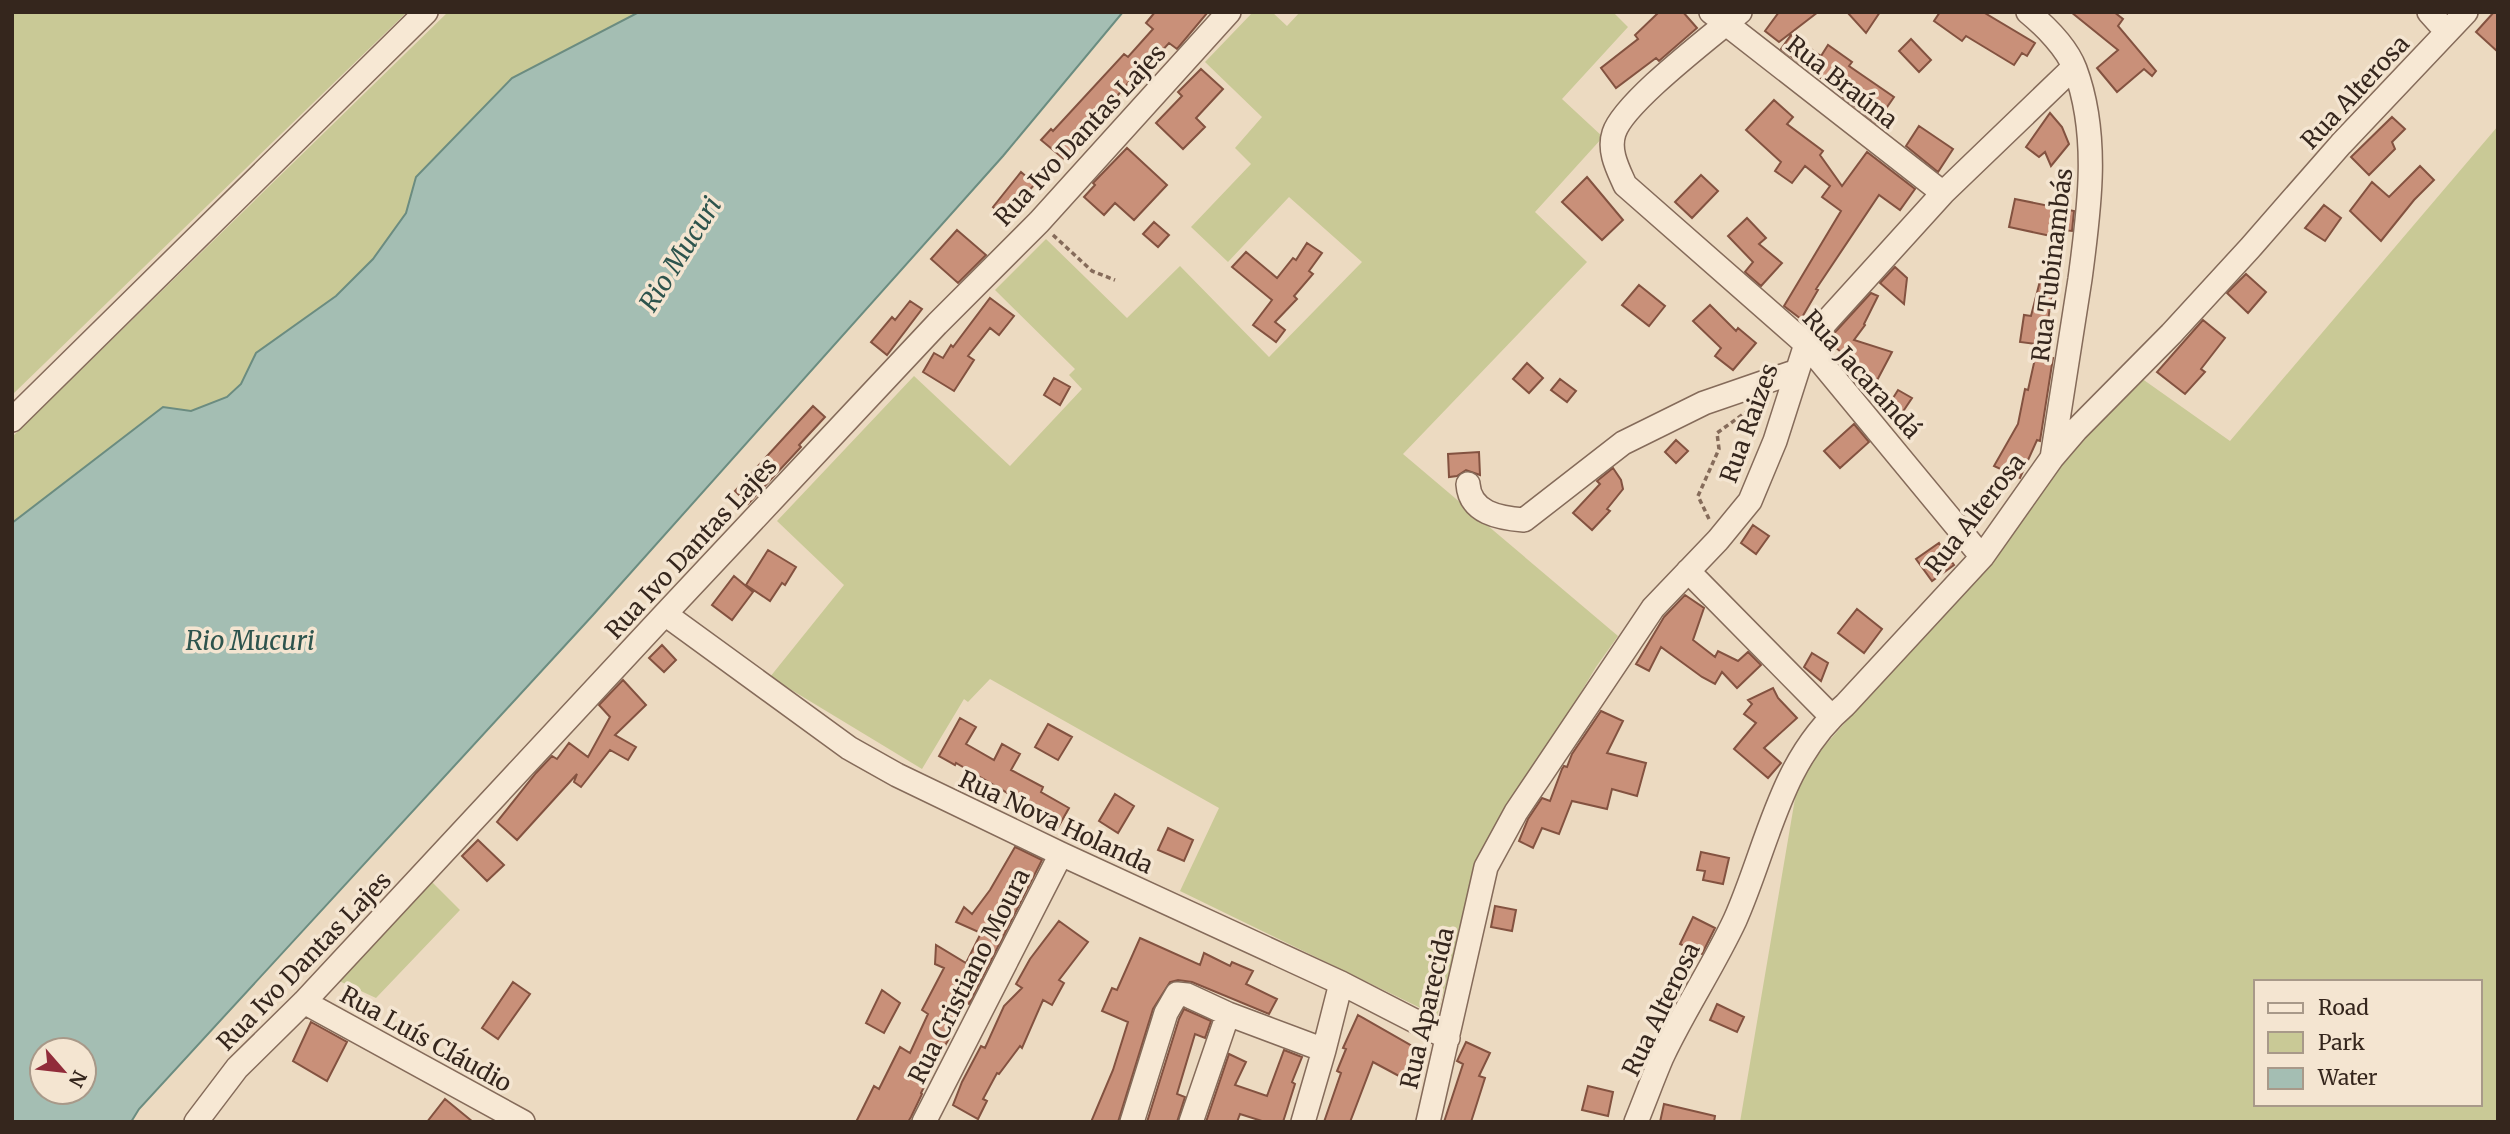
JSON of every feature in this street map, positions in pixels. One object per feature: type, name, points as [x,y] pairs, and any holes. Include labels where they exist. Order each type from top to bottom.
[{"type":"street","points":[[12,420],[426,12]]},
{"type":"street","name":"Rua Ivo Dantas Lajes","points":[[196,1122],[237,1068],[304,1002],[937,324],[1039,222],[1228,12]]},
{"type":"street","name":"Rua Tubinambás","points":[[2028,12],[2060,45],[2074,67],[2083,99],[2091,152],[2088,218],[2069,360],[2052,458]]},
{"type":"street","points":[[2429,12],[2447,32]]},
{"type":"street","name":"Rua Alterosa","points":[[1636,1122],[1662,1057],[1735,920],[1788,780],[1810,743],[1982,556],[2052,458],[2111,393],[2171,334],[2341,144],[2466,12]]},
{"type":"street","name":"Rua Jacarandá","points":[[1725,17],[1638,99],[1619,122],[1611,146],[1625,185],[1806,344],[1982,556]]},
{"type":"street","name":"Rua Braúna","points":[[1725,17],[1943,192]]},
{"type":"street","name":"Rua Raizes","points":[[1477,905],[1486,867],[1516,812],[1653,608],[1718,540],[1750,501],[1775,441],[1806,344],[1943,192],[2074,67]]},
{"type":"street","points":[[1468,484],[1469,496],[1481,509],[1524,520],[1623,443],[1704,403],[1797,371]]},
{"type":"street","points":[[1688,571],[1832,716]]},
{"type":"street","name":"Rua Nova Holanda","points":[[665,614],[849,748],[897,775],[1341,983],[1448,1038]]},
{"type":"street","name":"Rua Cristiano Moura","points":[[924,1122],[1061,854]]},
{"type":"street","name":"Rua Aparecida","points":[[1428,1122],[1477,905]]},
{"type":"street","points":[[1303,1122],[1341,983]]},
{"type":"street","points":[[1132,1122],[1171,1002],[1177,994],[1187,995],[1228,1014],[1324,1050]]},
{"type":"street","name":"Rua Luís Cláudio","points":[[304,1002],[523,1122]]},
{"type":"street","points":[[1191,1122],[1228,1014]]},
{"type":"path","points":[[1039,222],[1092,271],[1115,280]]},
{"type":"path","points":[[1718,540],[1698,496],[1719,449],[1717,433],[1755,407]]},
{"type":"green space","points":[[12,12],[407,12],[12,395]]},
{"type":"green space","points":[[448,12],[639,12],[512,78],[416,177],[406,213],[373,259],[336,296],[256,353],[241,384],[227,397],[191,411],[163,408],[12,523],[12,437]]},
{"type":"green space","points":[[1253,12],[1272,12],[1287,26],[1300,12],[1613,12],[1628,27],[1562,99],[1603,137],[1535,212],[1587,262],[1403,454],[1618,636],[1596,667],[1481,860],[1437,1016],[1180,891],[1219,808],[990,679],[968,702],[964,699],[922,769],[770,677],[844,585],[777,521],[914,376],[1010,466],[1082,389],[1069,375],[1075,369],[995,290],[1046,239],[1127,318],[1180,266],[1269,357],[1362,262],[1289,197],[1228,262],[1191,227],[1251,164],[1235,148],[1262,117],[1205,62]]},
{"type":"green space","points":[[2498,126],[2498,1122],[1740,1122],[1799,775],[2017,527],[2044,485],[2075,447],[2141,378],[2230,441]]},
{"type":"green space","points":[[430,880],[460,910],[376,998],[337,980]]},
{"type":"water","name":"Rio Mucuri","points":[[639,12],[1123,12],[1003,156],[593,615],[139,1109],[131,1122],[12,1122],[12,523],[163,407],[191,411],[227,397],[241,384],[256,353],[336,296],[373,259],[406,213],[416,177],[512,78]]},
{"type":"building","points":[[1155,12],[1208,12],[1177,49],[1169,43],[1148,66],[1145,63],[1064,159],[1041,140],[1051,129],[1053,131],[1124,54],[1128,57],[1153,29],[1146,23]]},
{"type":"building","points":[[1659,12],[1683,12],[1697,28],[1659,61],[1656,58],[1616,88],[1601,68],[1638,39],[1635,35]]},
{"type":"building","points":[[1779,12],[1818,12],[1779,42],[1765,31]]},
{"type":"building","points":[[1847,12],[1880,12],[1866,33]]},
{"type":"building","points":[[1940,12],[1983,12],[2035,43],[2027,56],[2022,53],[2014,65],[1966,36],[1962,41],[1934,21]]},
{"type":"building","points":[[2071,12],[2114,12],[2123,19],[2118,26],[2156,71],[2152,76],[2144,69],[2117,92],[2097,68],[2118,50]]},
{"type":"building","points":[[2494,12],[2498,12],[2498,52],[2476,32]]},
{"type":"building","points":[[1791,35],[1821,56],[1828,45],[1852,62],[1849,66],[1894,97],[1876,123],[1843,97],[1844,95],[1781,49]]},
{"type":"building","points":[[1911,39],[1931,60],[1919,72],[1899,51]]},
{"type":"building","points":[[1201,69],[1223,89],[1196,118],[1205,127],[1183,149],[1156,123],[1182,96],[1178,92]]},
{"type":"building","points":[[1774,100],[1793,117],[1787,124],[1823,151],[1820,155],[1842,186],[1867,152],[1915,189],[1900,210],[1879,195],[1816,289],[1818,290],[1801,319],[1784,306],[1841,211],[1822,197],[1830,186],[1805,166],[1792,183],[1775,171],[1781,162],[1746,130]]},
{"type":"building","points":[[2050,113],[2062,127],[2069,144],[2051,166],[2045,152],[2039,157],[2026,147]]},
{"type":"building","points":[[2392,117],[2405,129],[2392,142],[2395,149],[2369,175],[2351,157]]},
{"type":"building","points":[[1919,126],[1953,149],[1938,172],[1906,146]]},
{"type":"building","points":[[1127,148],[1167,185],[1134,220],[1115,203],[1104,215],[1084,197],[1095,185],[1093,183]]},
{"type":"building","points":[[2420,166],[2434,180],[2381,241],[2350,211],[2372,182],[2389,197]]},
{"type":"building","points":[[1021,172],[1035,184],[1005,217],[993,207]]},
{"type":"building","points":[[1701,175],[1718,191],[1692,218],[1675,202]]},
{"type":"building","points":[[1587,177],[1623,220],[1602,240],[1562,202]]},
{"type":"building","points":[[2015,199],[2074,211],[2072,231],[2053,229],[2051,236],[2009,227]]},
{"type":"building","points":[[2324,205],[2341,218],[2325,241],[2305,228]]},
{"type":"building","points":[[1747,218],[1766,238],[1759,244],[1782,263],[1761,286],[1745,272],[1753,262],[1728,236]]},
{"type":"building","points":[[1154,222],[1169,235],[1158,247],[1143,234]]},
{"type":"building","points":[[957,230],[986,255],[958,283],[931,259]]},
{"type":"building","points":[[1307,243],[1322,253],[1309,271],[1313,274],[1294,296],[1297,299],[1275,322],[1285,330],[1276,342],[1253,325],[1272,300],[1232,267],[1246,252],[1277,278],[1293,258],[1296,260]]},
{"type":"building","points":[[1895,267],[1907,278],[1904,304],[1880,283]]},
{"type":"building","points":[[2246,274],[2266,292],[2248,313],[2227,293]]},
{"type":"building","points":[[2041,277],[2056,281],[2045,345],[2020,342],[2024,315],[2031,316]]},
{"type":"building","points":[[1639,285],[1665,306],[1649,326],[1622,305]]},
{"type":"building","points":[[1871,293],[1878,296],[1865,325],[1854,340],[1892,352],[1873,388],[1856,382],[1863,369],[1827,341]]},
{"type":"building","points":[[990,298],[1014,316],[999,335],[990,328],[968,356],[974,360],[954,391],[923,372],[934,353],[943,358],[951,345],[953,347]]},
{"type":"building","points":[[910,301],[922,309],[887,355],[871,342],[892,317],[895,320]]},
{"type":"building","points":[[1710,305],[1736,331],[1738,328],[1756,343],[1733,370],[1715,356],[1721,348],[1693,321]]},
{"type":"building","points":[[2203,320],[2225,338],[2201,369],[2205,372],[2185,394],[2157,372]]},
{"type":"building","points":[[2036,354],[2053,358],[2040,441],[2037,440],[2020,478],[1994,466],[2018,424]]},
{"type":"building","points":[[1527,363],[1543,378],[1529,393],[1513,379]]},
{"type":"building","points":[[1054,378],[1070,387],[1060,405],[1044,395]]},
{"type":"building","points":[[1560,379],[1576,391],[1567,402],[1551,390]]},
{"type":"building","points":[[1898,390],[1912,398],[1902,413],[1888,406]]},
{"type":"building","points":[[813,406],[825,417],[748,504],[735,491]]},
{"type":"building","points":[[1854,424],[1869,442],[1840,468],[1824,451]]},
{"type":"building","points":[[1676,440],[1688,451],[1676,463],[1665,452]]},
{"type":"building","points":[[1479,452],[1480,475],[1466,470],[1457,476],[1449,477],[1448,454]]},
{"type":"building","points":[[1613,468],[1623,489],[1607,509],[1610,511],[1592,530],[1573,513],[1600,484],[1597,481]]},
{"type":"building","points":[[1753,525],[1769,536],[1756,554],[1741,543]]},
{"type":"building","points":[[1939,543],[1954,565],[1932,581],[1916,559]]},
{"type":"building","points":[[768,550],[796,567],[785,585],[782,583],[770,601],[746,585]]},
{"type":"building","points":[[734,576],[753,592],[732,620],[712,605]]},
{"type":"building","points":[[1685,595],[1704,608],[1693,640],[1715,657],[1718,651],[1738,661],[1748,652],[1761,665],[1737,688],[1722,672],[1715,684],[1661,647],[1649,671],[1636,664],[1664,617]]},
{"type":"building","points":[[1857,609],[1882,629],[1864,653],[1838,633]]},
{"type":"building","points":[[662,645],[676,660],[664,672],[649,658]]},
{"type":"building","points":[[1812,653],[1828,663],[1821,681],[1804,667]]},
{"type":"building","points":[[623,680],[646,705],[615,735],[636,747],[628,760],[610,750],[581,787],[574,782],[577,774],[517,840],[497,822],[536,773],[552,756],[557,759],[569,743],[588,757],[610,717],[599,705]]},
{"type":"building","points":[[1773,688],[1778,698],[1797,718],[1764,748],[1781,763],[1768,778],[1734,749],[1756,723],[1744,714],[1752,704],[1748,700]]},
{"type":"building","points":[[1601,711],[1623,721],[1607,753],[1646,763],[1637,796],[1612,789],[1607,809],[1572,801],[1559,834],[1542,828],[1533,848],[1519,841],[1528,819],[1542,798],[1550,801],[1562,769],[1567,767],[1572,754]]},
{"type":"building","points":[[960,718],[976,727],[966,744],[994,760],[1002,744],[1020,754],[1011,770],[1043,787],[1041,792],[1069,808],[1056,831],[1011,804],[1014,797],[939,756]]},
{"type":"building","points":[[1048,724],[1072,737],[1058,760],[1035,747]]},
{"type":"building","points":[[1115,794],[1134,806],[1118,833],[1099,821]]},
{"type":"building","points":[[1168,828],[1193,840],[1184,861],[1158,850]]},
{"type":"building","points":[[478,840],[504,865],[487,881],[462,856]]},
{"type":"building","points":[[1015,847],[1042,860],[969,1004],[966,1002],[950,1037],[924,1082],[926,1083],[922,1094],[911,1117],[908,1122],[856,1122],[874,1086],[879,1089],[900,1047],[910,1053],[928,1014],[922,1010],[944,968],[935,964],[936,945],[966,963],[981,933],[956,922],[964,907],[972,914],[990,890]]},
{"type":"building","points":[[1701,852],[1729,858],[1723,884],[1703,880],[1705,871],[1697,870]]},
{"type":"building","points":[[1495,906],[1516,910],[1512,931],[1491,927]]},
{"type":"building","points":[[1693,917],[1715,928],[1702,954],[1680,944]]},
{"type":"building","points":[[1059,921],[1088,942],[1059,980],[1064,983],[1052,1005],[1043,1000],[1022,1048],[1020,1046],[999,1074],[997,1073],[983,1099],[987,1101],[978,1119],[953,1105],[962,1082],[981,1046],[985,1048],[1004,1006],[1022,988],[1016,984],[1030,959]]},
{"type":"building","points":[[1140,938],[1200,965],[1204,953],[1230,966],[1232,962],[1253,971],[1246,984],[1277,999],[1269,1014],[1192,982],[1170,982],[1153,1009],[1118,1122],[1091,1122],[1113,1070],[1128,1022],[1102,1011],[1112,988],[1117,990]]},
{"type":"building","points":[[513,982],[530,994],[498,1039],[482,1028]]},
{"type":"building","points":[[882,990],[900,1003],[884,1033],[866,1023]]},
{"type":"building","points":[[1717,1004],[1744,1017],[1737,1032],[1710,1020]]},
{"type":"building","points":[[1184,1009],[1211,1021],[1205,1038],[1195,1034],[1177,1094],[1185,1097],[1177,1122],[1147,1122],[1179,1019]]},
{"type":"building","points":[[1358,1015],[1426,1054],[1412,1083],[1373,1062],[1350,1122],[1324,1122],[1341,1073],[1337,1071],[1346,1049],[1343,1048]]},
{"type":"building","points":[[311,1022],[347,1042],[327,1081],[293,1061]]},
{"type":"building","points":[[1466,1042],[1490,1053],[1479,1076],[1485,1078],[1471,1122],[1444,1122],[1463,1064],[1457,1061]]},
{"type":"building","points":[[1284,1050],[1302,1057],[1292,1082],[1295,1084],[1283,1122],[1265,1122],[1240,1114],[1237,1122],[1206,1122],[1229,1054],[1246,1062],[1235,1085],[1267,1096]]},
{"type":"building","points":[[1588,1086],[1613,1092],[1608,1116],[1582,1110]]},
{"type":"building","points":[[445,1099],[473,1122],[427,1122]]},
{"type":"building","points":[[1664,1104],[1715,1116],[1714,1122],[1660,1122]]}]
